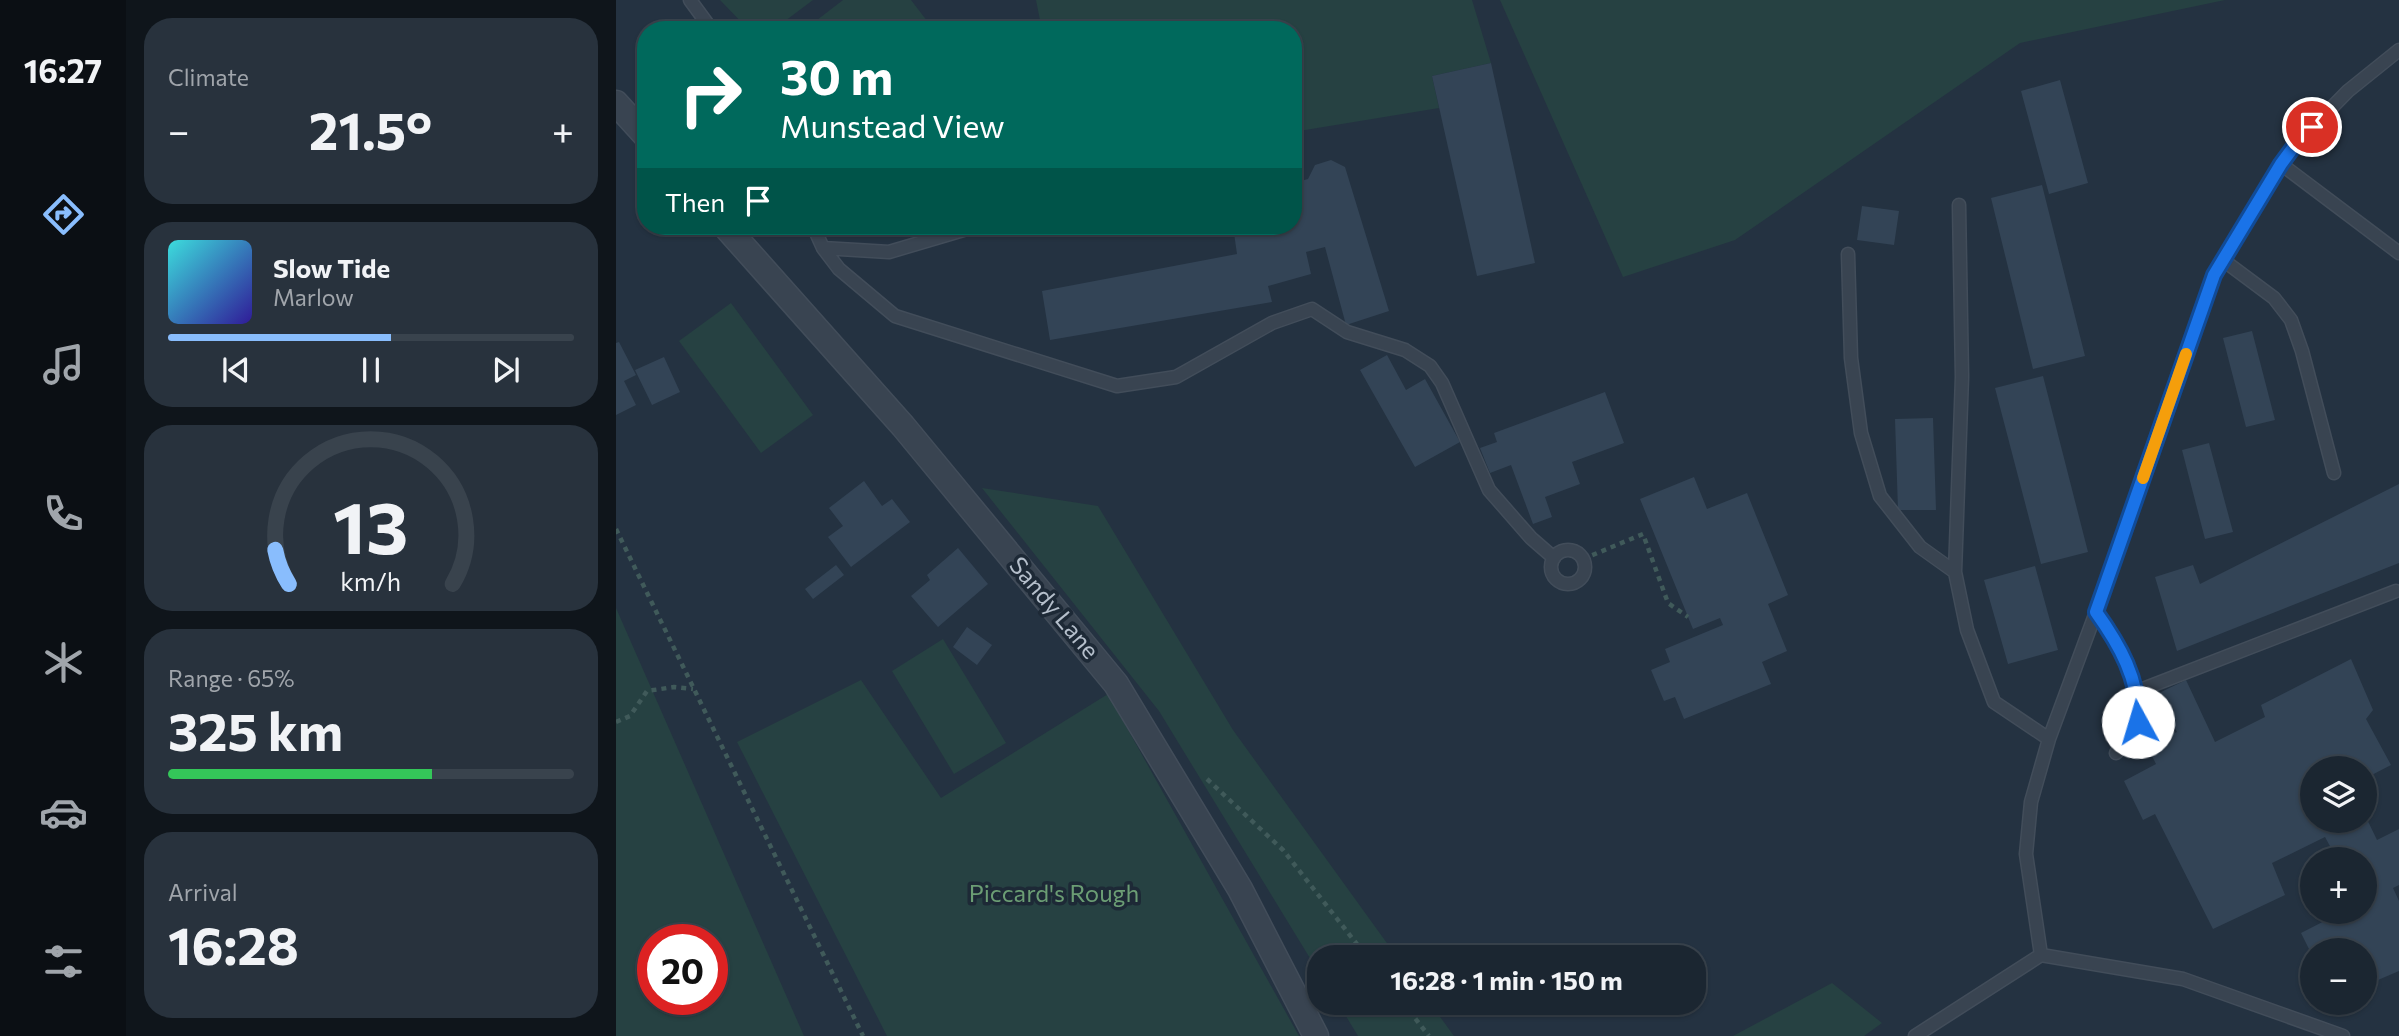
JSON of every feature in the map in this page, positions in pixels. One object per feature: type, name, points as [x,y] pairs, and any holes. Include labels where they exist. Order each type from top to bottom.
[{"type":"street","points":[[616,103],[637,126]]},
{"type":"street","name":"Sandy Lane","points":[[733,235],[903,426],[1116,684],[1240,889],[1316,1036]]},
{"type":"lane","points":[[690,0],[705,21]]},
{"type":"lane","points":[[2041,955],[2026,854],[2031,802],[2049,738],[2214,275],[2295,145],[2348,91],[2399,50]]},
{"type":"lane","points":[[2281,164],[2399,253]]},
{"type":"lane","points":[[1959,205],[1962,377],[1955,572],[1968,630],[1994,702],[2049,738]]},
{"type":"lane","points":[[817,235],[839,269],[895,316],[1117,386],[1176,377],[1272,323],[1312,309],[1347,332],[1405,350],[1430,366],[1442,383],[1489,491],[1531,538],[1554,558]]},
{"type":"lane","points":[[823,248],[889,252],[946,235]]},
{"type":"lane","points":[[1848,254],[1852,358],[1861,433],[1880,496],[1920,547],[1955,572]]},
{"type":"lane","points":[[2223,260],[2274,298],[2291,320],[2302,351],[2334,473]]},
{"type":"lane","points":[[1563,551],[1574,552],[1583,559],[1585,570],[1580,580],[1565,584],[1556,578],[1552,568],[1554,558],[1563,551]]},
{"type":"lane","points":[[2135,692],[2396,591]]},
{"type":"lane","points":[[2096,612],[2123,653],[2139,708],[2138,722],[2132,737],[2116,753]]},
{"type":"lane","points":[[1915,1036],[2041,955],[2183,979],[2343,1036]]},
{"type":"path","points":[[616,529],[618,539],[863,1036]]},
{"type":"path","points":[[1583,559],[1643,534],[1668,603],[1688,617]]},
{"type":"path","points":[[616,722],[630,716],[647,691],[674,687],[694,689]]},
{"type":"path","points":[[1202,774],[1283,850],[1358,945]]},
{"type":"path","points":[[1412,1015],[1429,1036]]},
{"type":"green space","points":[[720,0],[813,0],[785,21],[740,21]]},
{"type":"green space","points":[[843,0],[911,0],[927,21],[816,21]]},
{"type":"green space","points":[[1036,0],[1472,0],[1491,63],[1432,76],[1439,108],[1302,131],[1302,21],[1040,21]]},
{"type":"green space","points":[[1500,0],[2225,0],[2020,43],[1735,240],[1623,277]]},
{"type":"green space","points":[[731,303],[813,415],[761,453],[679,341]]},
{"type":"green space","points":[[982,488],[1098,506],[1233,730],[1388,945],[1307,945],[1307,953],[1159,711]]},
{"type":"green space","points":[[616,608],[804,1036],[616,1036]]},
{"type":"green space","points":[[943,639],[1006,743],[954,774],[892,671]]},
{"type":"green space","name":"Piccard's Rough","points":[[861,680],[941,798],[1108,694],[1299,1036],[887,1036],[737,742]]},
{"type":"green space","points":[[1832,983],[1882,1023],[1864,1036],[1733,1036]]},
{"type":"green space","points":[[1345,1015],[1439,1015],[1454,1036],[1358,1036]]},
{"type":"building","points":[[1491,63],[1535,263],[1477,276],[1432,76]]},
{"type":"building","points":[[2060,80],[2088,183],[2049,194],[2021,91]]},
{"type":"building","points":[[1331,160],[1345,167],[1389,311],[1346,325],[1325,247],[1306,252],[1311,274],[1268,286],[1272,302],[1050,340],[1042,291],[1237,254],[1234,235],[1302,235],[1302,181],[1308,179],[1315,165]]},
{"type":"building","points":[[2042,185],[2085,356],[2033,369],[1991,198]]},
{"type":"building","points":[[1862,206],[1899,211],[1894,245],[1857,240]]},
{"type":"building","points":[[2252,331],[2275,420],[2246,427],[2223,338]]},
{"type":"building","points":[[619,342],[636,375],[624,381],[636,405],[616,415],[616,343]]},
{"type":"building","points":[[1387,355],[1406,390],[1425,379],[1460,442],[1415,467],[1360,370]]},
{"type":"building","points":[[664,357],[680,392],[652,405],[635,370]]},
{"type":"building","points":[[2043,376],[2088,552],[2041,564],[1995,388]]},
{"type":"building","points":[[1605,392],[1624,443],[1572,462],[1580,484],[1545,497],[1552,517],[1533,524],[1511,465],[1490,473],[1480,448],[1497,442],[1494,433]]},
{"type":"building","points":[[1933,418],[1936,510],[1898,510],[1895,419]]},
{"type":"building","points":[[2209,443],[2233,532],[2205,539],[2182,450]]},
{"type":"building","points":[[1694,477],[1707,509],[1747,493],[1788,595],[1768,604],[1787,651],[1762,662],[1771,684],[1684,719],[1675,697],[1664,701],[1651,670],[1670,662],[1665,649],[1723,625],[1720,618],[1693,629],[1640,499]]},
{"type":"building","points":[[864,481],[882,506],[892,499],[910,522],[851,567],[828,537],[843,526],[829,508]]},
{"type":"building","points":[[2399,484],[2399,563],[2177,651],[2155,577],[2193,565],[2200,584]]},
{"type":"building","points":[[958,548],[988,584],[938,627],[911,596],[930,580],[927,575]]},
{"type":"building","points":[[836,565],[844,575],[813,599],[805,589]]},
{"type":"building","points":[[2035,566],[2058,650],[2008,664],[1984,580]]},
{"type":"building","points":[[967,627],[992,645],[977,665],[953,647]]},
{"type":"building","points":[[2351,659],[2373,710],[2366,719],[2391,765],[2377,772],[2377,756],[2300,756],[2300,833],[2374,833],[2377,840],[2399,829],[2399,885],[2393,888],[2399,901],[2399,971],[2377,980],[2377,938],[2304,938],[2301,933],[2319,924],[2377,924],[2377,847],[2330,847],[2325,837],[2300,847],[2272,863],[2285,895],[2213,929],[2155,814],[2143,820],[2124,781],[2156,764],[2147,746],[2177,732],[2157,694],[2186,680],[2215,742],[2265,717],[2261,705]]},
{"type":"slow traffic","points":[[2143,478],[2186,354]]},
{"type":"route","points":[[2138,722],[2139,708],[2123,653],[2096,612],[2214,275],[2281,164],[2312,127]]}]
